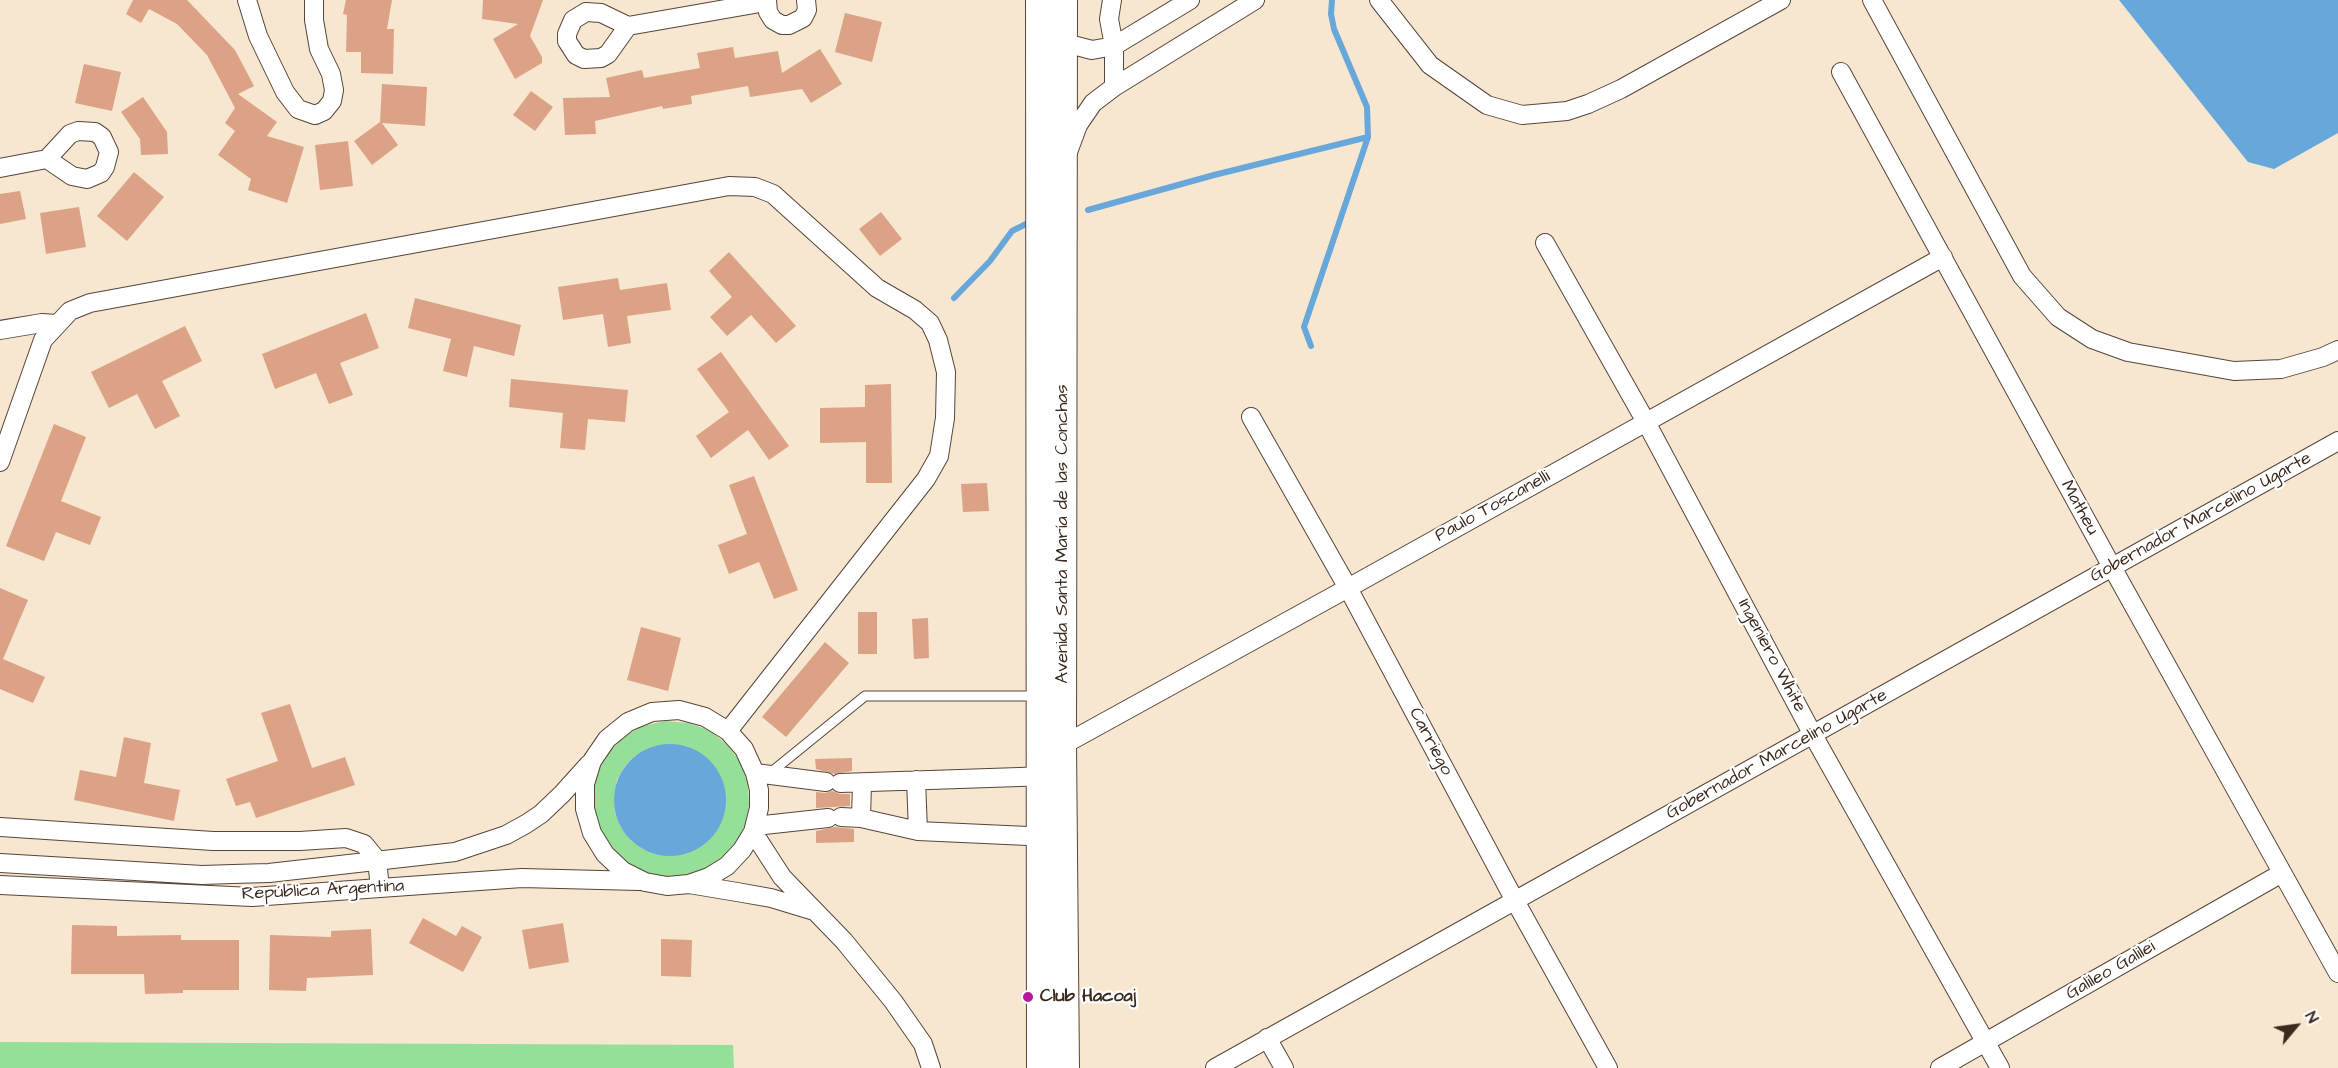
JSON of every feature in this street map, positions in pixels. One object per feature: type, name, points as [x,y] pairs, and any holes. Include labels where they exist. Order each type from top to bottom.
[{"type":"main road","name":"Avenida Santa María de las Conchas","points":[[1039,0],[1041,696],[1057,765]]},
{"type":"main road","name":"Avenida Santa María de las Conchas","points":[[1064,0],[1057,765],[1059,837],[1071,938],[1066,1068]]},
{"type":"main road","name":"Avenida Santa María de las Conchas","points":[[1040,1068],[1059,837]]},
{"type":"street","points":[[247,0],[258,36],[285,92],[297,108],[315,115],[324,111],[332,101],[334,90],[331,74],[319,49],[314,20],[314,0]]},
{"type":"street","points":[[628,26],[767,1],[768,12],[773,20],[789,25],[803,18],[807,10],[806,0]]},
{"type":"street","points":[[1112,0],[1109,19],[1114,46],[1114,87]]},
{"type":"street","points":[[1065,43],[1092,50],[1114,46],[1190,0]]},
{"type":"street","points":[[1064,161],[1078,125],[1093,103],[1114,87],[1255,0]]},
{"type":"street","points":[[1379,0],[1430,65],[1487,105],[1522,115],[1567,111],[1588,104],[1781,0]]},
{"type":"street","points":[[1872,0],[2022,276],[2058,317],[2092,339],[2128,352],[2234,371],[2281,369],[2338,350]]},
{"type":"street","name":"Matheu","points":[[1841,72],[2338,973]]},
{"type":"street","points":[[0,168],[46,159]]},
{"type":"street","points":[[0,462],[44,340],[70,311],[90,303],[729,186],[755,187],[773,194],[877,288],[915,310],[930,323],[938,340],[946,372],[945,418],[939,456],[926,479],[728,731]]},
{"type":"street","name":"Ingeniero White","points":[[1545,243],[1646,422],[1813,735],[2000,1068]]},
{"type":"street","name":"Paulo Toscanelli","points":[[1057,765],[1348,588],[1943,257]]},
{"type":"street","points":[[0,330],[42,322],[56,324]]},
{"type":"street","name":"Carriego","points":[[1251,417],[1348,588],[1514,899],[1608,1068]]},
{"type":"street","name":"Gobernador Marcelino Ugarte","points":[[1215,1068],[2338,441]]},
{"type":"street","points":[[762,773],[759,808],[754,829],[742,850],[727,866],[709,878],[689,884],[667,886],[645,882],[623,871],[604,854],[592,833],[585,809],[585,784],[592,761],[607,739],[628,722],[652,712],[679,711],[705,717],[728,731],[762,773],[862,784],[1057,765]]},
{"type":"street","name":"República Argentina","points":[[0,863],[223,874],[269,873],[455,852],[506,835],[541,814],[592,761]]},
{"type":"street","points":[[916,780],[918,831]]},
{"type":"street","points":[[861,818],[862,784]]},
{"type":"street","points":[[754,829],[834,817],[861,818],[918,831],[1059,837]]},
{"type":"street","points":[[0,826],[213,841],[300,841],[346,838],[364,844],[377,860],[380,888]]},
{"type":"street","points":[[754,829],[782,877],[844,941],[893,1000],[923,1044],[931,1068]]},
{"type":"street","name":"Galileo Galilei","points":[[1940,1068],[2282,873]]},
{"type":"street","points":[[223,874],[223,896]]},
{"type":"street","name":"República Argentina","points":[[0,885],[252,897],[522,878],[645,882]]},
{"type":"street","points":[[689,884],[771,898],[814,911]]},
{"type":"street","points":[[1268,1038],[1284,1068]]},
{"type":"lane","points":[[762,773],[865,696],[1041,696]]},
{"type":"lane","points":[[1057,765],[1074,814]]},
{"type":"green space","points":[[665,721],[688,723],[709,730],[726,744],[740,761],[748,782],[749,805],[745,826],[734,846],[719,862],[699,873],[678,877],[655,876],[635,868],[616,855],[603,837],[595,816],[593,794],[598,772],[609,752],[624,736],[643,726]],"holes":[[[636,755],[644,850],[631,840],[621,827],[615,812],[614,796],[617,780],[625,766]]]},
{"type":"green space","points":[[0,1042],[733,1045],[734,1068],[0,1068]]},
{"type":"water","points":[[2119,0],[2338,0],[2338,133],[2274,169],[2248,162]]},
{"type":"water","points":[[670,744],[692,748],[710,760],[722,778],[726,800],[722,822],[710,840],[692,852],[670,856],[648,852],[630,840],[618,822],[614,800],[618,778],[630,760],[648,748]]},
{"type":"building","points":[[133,0],[187,0],[235,50],[254,86],[238,94],[277,122],[267,136],[304,147],[287,203],[248,190],[251,179],[218,155],[235,131],[225,123],[235,108],[207,55],[177,24],[149,9],[141,23],[126,14]]},
{"type":"building","points":[[346,0],[392,0],[387,29],[394,29],[393,74],[361,73],[361,52],[346,52],[347,15],[343,14]]},
{"type":"building","points":[[483,0],[543,0],[530,36],[542,57],[542,63],[515,79],[493,39],[518,24],[482,19]]},
{"type":"building","points":[[845,13],[882,22],[872,62],[835,52]]},
{"type":"building","points":[[733,47],[735,58],[778,51],[782,73],[820,49],[842,84],[811,103],[802,89],[750,97],[748,86],[691,96],[692,104],[663,109],[662,106],[595,121],[596,134],[565,135],[563,98],[610,97],[606,78],[642,70],[644,78],[700,68],[697,53]]},
{"type":"building","points":[[84,64],[121,72],[112,111],[75,103]]},
{"type":"building","points":[[382,84],[427,87],[425,126],[382,123],[398,145],[372,165],[354,141],[380,122]]},
{"type":"building","points":[[531,91],[553,107],[535,131],[513,115]]},
{"type":"building","points":[[143,97],[167,132],[168,154],[141,155],[140,139],[121,112]]},
{"type":"building","points":[[348,141],[353,186],[320,190],[315,145]]},
{"type":"building","points":[[134,172],[164,197],[127,241],[97,216]]},
{"type":"building","points":[[20,191],[26,219],[0,224],[0,194]]},
{"type":"building","points":[[79,207],[86,247],[46,254],[40,213]]},
{"type":"building","points":[[881,212],[902,239],[880,256],[859,229]]},
{"type":"building","points":[[729,252],[796,326],[776,343],[751,315],[727,336],[710,317],[732,297],[709,271]]},
{"type":"building","points":[[618,278],[620,290],[667,283],[671,310],[627,316],[631,343],[608,347],[603,314],[563,320],[558,287]]},
{"type":"building","points":[[415,298],[521,325],[514,356],[474,346],[467,377],[443,371],[451,339],[408,328]]},
{"type":"building","points":[[366,313],[379,348],[340,363],[353,395],[329,404],[316,373],[275,389],[262,354]]},
{"type":"building","points":[[185,326],[202,361],[162,381],[180,416],[155,429],[137,394],[109,408],[91,372]]},
{"type":"building","points":[[721,352],[789,446],[769,460],[748,430],[711,458],[696,436],[729,412],[697,369]]},
{"type":"building","points":[[511,379],[628,390],[625,422],[588,419],[585,450],[560,448],[563,413],[509,407]]},
{"type":"building","points":[[891,384],[892,483],[866,483],[866,442],[820,443],[820,408],[865,407],[865,385]]},
{"type":"building","points":[[54,424],[86,437],[61,501],[101,517],[90,545],[56,532],[44,561],[6,546]]},
{"type":"building","points":[[754,476],[798,590],[774,599],[759,562],[729,574],[718,545],[747,534],[729,485]]},
{"type":"building","points":[[987,483],[989,511],[963,512],[961,484]]},
{"type":"building","points":[[0,588],[28,600],[3,659],[45,677],[33,703],[0,689]]},
{"type":"building","points":[[858,612],[877,612],[877,654],[858,654]]},
{"type":"building","points":[[928,618],[929,658],[914,659],[912,619]]},
{"type":"building","points":[[641,627],[681,638],[668,691],[627,680]]},
{"type":"building","points":[[825,642],[849,663],[786,737],[762,717]]},
{"type":"building","points":[[290,704],[312,768],[345,757],[355,785],[256,818],[250,802],[236,806],[226,779],[278,761],[261,713]]},
{"type":"building","points":[[124,737],[151,743],[144,783],[180,790],[174,821],[74,800],[80,770],[116,777]]},
{"type":"building","points":[[852,758],[852,771],[834,774],[816,769],[815,759]]},
{"type":"building","points":[[832,791],[850,794],[850,806],[816,808],[816,792]]},
{"type":"building","points":[[835,827],[854,829],[854,842],[816,843],[816,831]]},
{"type":"building","points":[[423,918],[456,936],[462,926],[482,937],[463,972],[409,943]]},
{"type":"building","points":[[563,923],[569,962],[529,969],[522,930]]},
{"type":"building","points":[[72,925],[117,926],[117,936],[181,935],[181,940],[239,940],[239,990],[183,990],[183,993],[145,994],[144,974],[71,974]]},
{"type":"building","points":[[371,929],[373,975],[307,978],[306,991],[269,990],[270,935],[331,937],[331,931]]},
{"type":"building","points":[[661,939],[692,940],[691,977],[661,976]]},
{"type":"waterway","points":[[1332,0],[1331,14],[1334,29],[1367,107],[1368,137]]},
{"type":"waterway","points":[[1088,210],[1214,175],[1368,137],[1304,327],[1311,346]]},
{"type":"waterway","points":[[954,298],[990,261],[1012,231],[1026,224]]},
{"type":"place","name":"Club Hacoaj","points":[[1028,997]]}]
